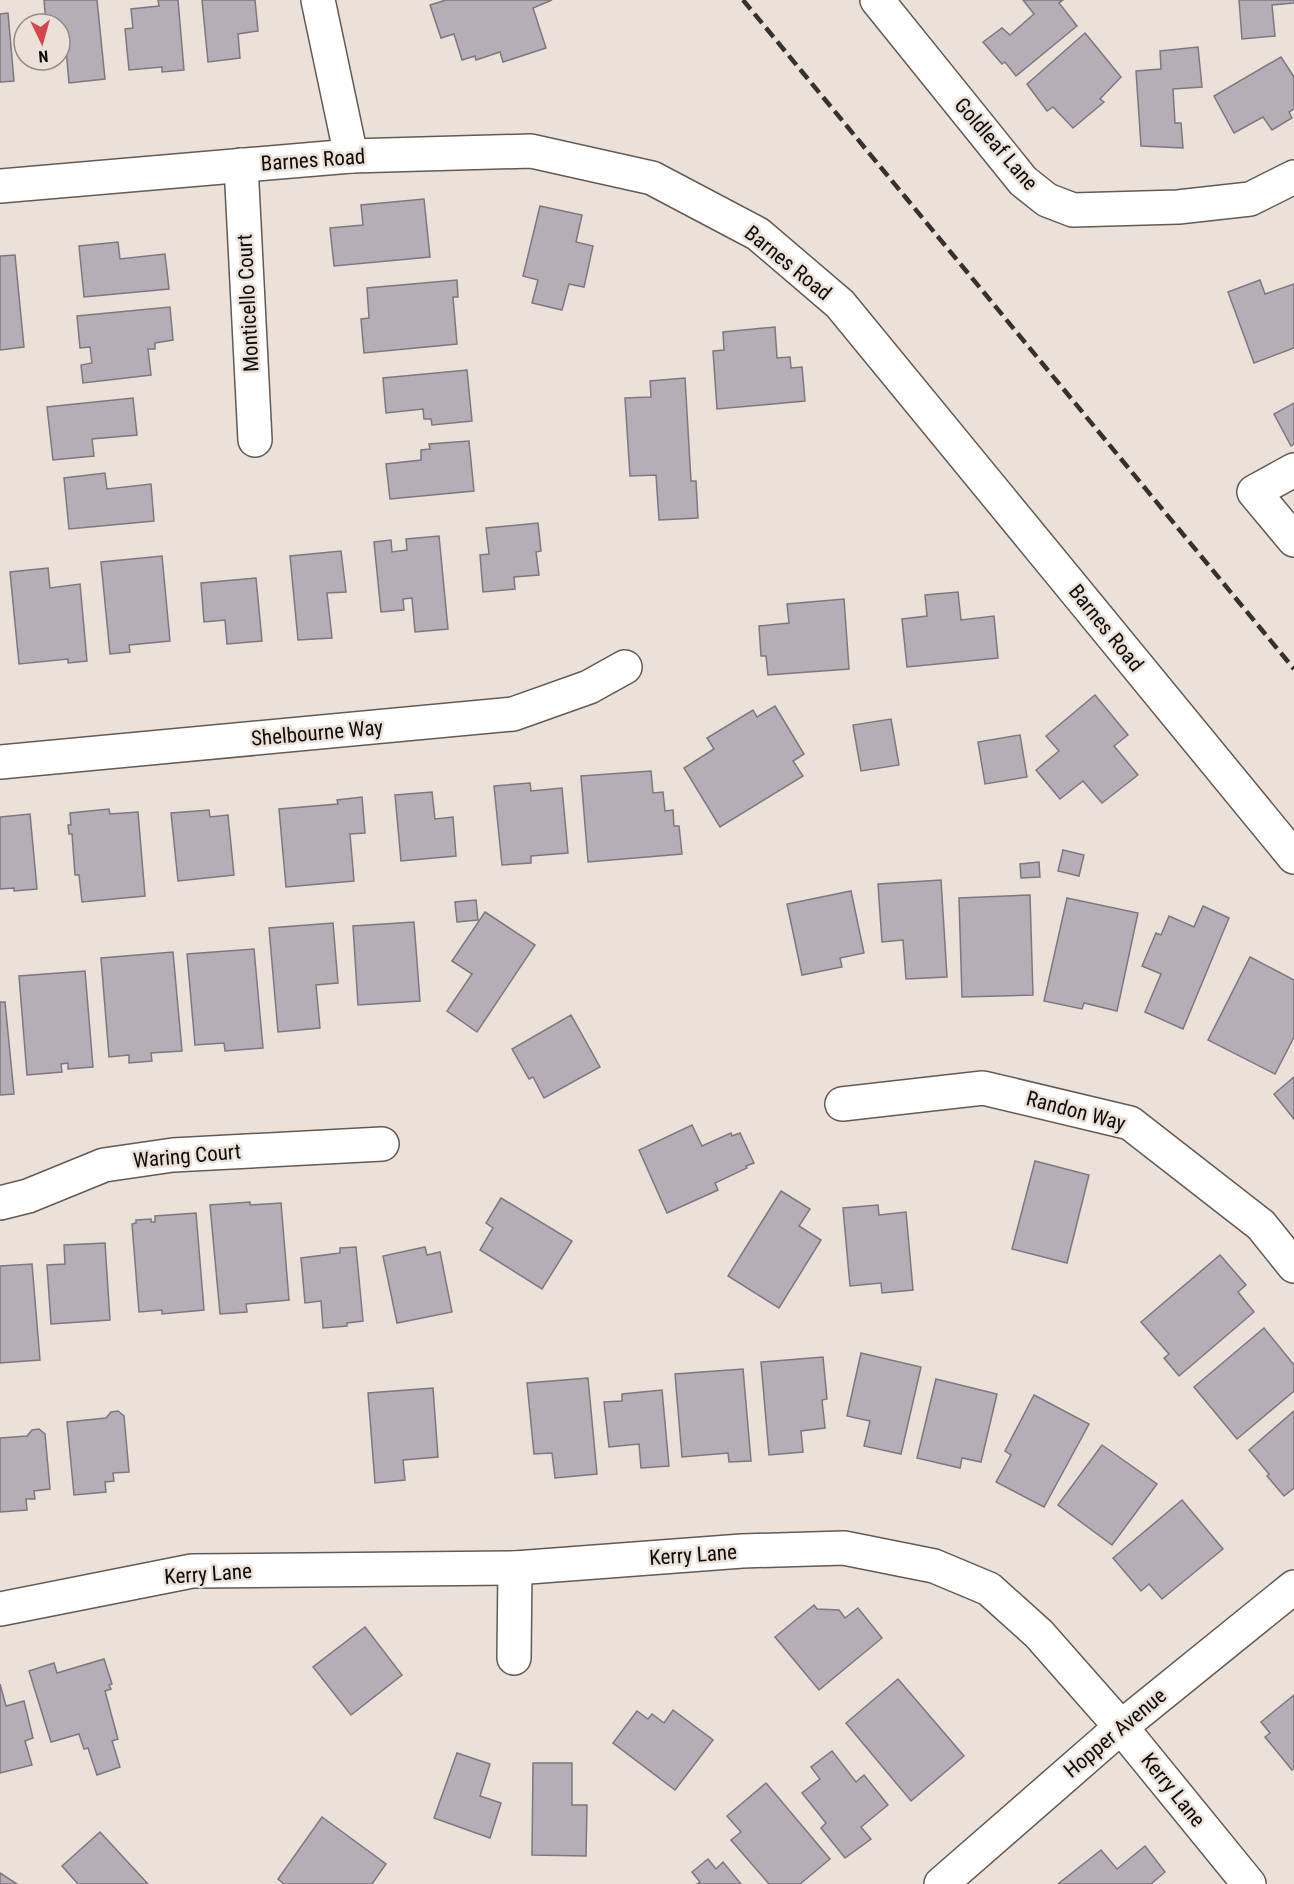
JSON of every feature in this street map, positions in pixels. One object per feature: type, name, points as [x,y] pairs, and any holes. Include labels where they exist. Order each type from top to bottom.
[{"type":"street","points":[[318,0],[351,156]]},
{"type":"street","name":"Goldleaf Lane","points":[[892,6],[1023,180],[1047,200],[1073,210],[1178,207],[1250,199],[1294,177]]},
{"type":"street","name":"Barnes Road","points":[[0,186],[351,156],[531,151],[652,178],[758,234],[840,304],[1294,856]]},
{"type":"street","name":"Monticello Court","points":[[241,165],[255,440]]},
{"type":"street","points":[[1294,470],[1254,492],[1294,540]]},
{"type":"street","name":"Shelbourne Way","points":[[0,762],[513,714],[589,687],[625,668]]},
{"type":"street","name":"Randon Way","points":[[842,1104],[983,1088],[1130,1123],[1261,1225],[1294,1266]]},
{"type":"street","name":"Waring Court","points":[[0,1203],[28,1196],[104,1165],[173,1155],[382,1144]]},
{"type":"street","name":"Kerry Lane","points":[[0,1608],[192,1571],[514,1568],[742,1551],[844,1548],[934,1566],[989,1589],[1040,1634],[1121,1727],[1249,1884]]},
{"type":"street","points":[[514,1568],[514,1658]]},
{"type":"street","name":"Hopper Avenue","points":[[940,1884],[1121,1727],[1294,1587]]},
{"type":"building","points":[[44,0],[97,0],[105,79],[69,83],[68,72],[72,72],[72,12],[45,12]]},
{"type":"building","points":[[158,0],[178,0],[184,70],[162,72],[162,67],[129,70],[125,29],[133,28],[131,9],[159,6]]},
{"type":"building","points":[[202,0],[255,0],[258,31],[238,34],[240,58],[208,62]]},
{"type":"building","points":[[446,0],[552,0],[533,8],[546,48],[503,62],[500,52],[476,60],[475,56],[462,60],[454,34],[441,38],[430,5]]},
{"type":"building","points":[[1023,0],[1063,0],[1059,3],[1077,26],[1016,76],[1005,62],[1002,64],[983,42],[1002,28],[1010,35],[1034,14]]},
{"type":"building","points":[[1239,0],[1294,0],[1294,3],[1272,5],[1275,36],[1242,39]]},
{"type":"building","points":[[8,13],[14,81],[0,82],[0,14]]},
{"type":"building","points":[[1085,33],[1121,77],[1100,99],[1104,102],[1073,128],[1053,107],[1047,111],[1027,84]]},
{"type":"building","points":[[1198,47],[1202,87],[1173,89],[1175,123],[1181,123],[1183,148],[1141,146],[1136,71],[1161,69],[1160,51]]},
{"type":"building","points":[[1281,57],[1294,77],[1294,109],[1289,112],[1292,118],[1272,130],[1263,117],[1234,133],[1214,96]]},
{"type":"building","points":[[424,199],[430,257],[334,266],[330,228],[363,225],[361,205]]},
{"type":"building","points":[[540,206],[582,215],[576,242],[593,246],[584,287],[569,284],[562,310],[532,303],[538,280],[523,276]]},
{"type":"building","points":[[118,242],[120,259],[165,254],[169,289],[84,297],[79,246]]},
{"type":"building","points":[[15,255],[24,347],[0,350],[0,256]]},
{"type":"building","points":[[457,280],[458,297],[453,297],[457,344],[364,353],[361,319],[369,318],[367,288]]},
{"type":"building","points":[[1260,280],[1265,294],[1294,284],[1294,348],[1254,363],[1228,292]]},
{"type":"building","points":[[170,307],[173,340],[155,343],[155,349],[148,349],[151,375],[83,383],[81,365],[92,363],[90,347],[80,348],[77,316]]},
{"type":"building","points":[[775,327],[777,358],[790,357],[791,368],[802,367],[805,401],[717,409],[713,351],[724,350],[723,332]]},
{"type":"building","points":[[467,370],[472,421],[432,425],[431,419],[424,419],[423,409],[386,413],[383,378]]},
{"type":"building","points":[[685,378],[691,481],[696,481],[698,518],[659,520],[656,475],[630,476],[625,398],[651,397],[650,381]]},
{"type":"building","points":[[133,398],[137,435],[92,439],[94,456],[53,460],[47,407]]},
{"type":"building","points":[[1294,403],[1294,444],[1291,446],[1274,414]]},
{"type":"building","points":[[469,441],[474,491],[390,499],[386,464],[421,460],[421,450],[430,449],[429,444]]},
{"type":"building","points":[[105,473],[107,489],[151,484],[154,521],[69,529],[64,478]]},
{"type":"building","points":[[538,523],[541,551],[536,552],[539,575],[514,577],[515,589],[483,592],[480,555],[489,554],[486,528]]},
{"type":"building","points":[[439,536],[448,629],[415,632],[412,598],[403,599],[404,610],[381,612],[374,542],[391,540],[392,552],[407,550],[406,539]]},
{"type":"building","points":[[341,551],[346,592],[327,593],[332,638],[298,640],[290,556]]},
{"type":"building","points":[[162,556],[170,641],[129,645],[130,652],[110,654],[101,562]]},
{"type":"building","points":[[48,568],[50,588],[80,584],[87,661],[68,663],[68,659],[19,664],[10,572]]},
{"type":"building","points":[[256,578],[262,641],[227,644],[225,620],[204,622],[201,583]]},
{"type":"building","points":[[958,592],[961,620],[994,616],[998,658],[907,667],[902,619],[927,616],[925,595]]},
{"type":"building","points":[[844,599],[849,669],[768,675],[766,656],[761,656],[759,626],[789,623],[787,604]]},
{"type":"building","points":[[1095,695],[1128,735],[1114,746],[1138,775],[1102,803],[1083,781],[1060,799],[1036,770],[1059,751],[1046,736]]},
{"type":"building","points":[[775,706],[804,754],[793,761],[803,776],[720,827],[684,768],[714,749],[707,738],[753,710],[757,717]]},
{"type":"building","points":[[891,719],[899,765],[861,771],[853,725]]},
{"type":"building","points":[[1020,735],[1027,777],[985,784],[978,742]]},
{"type":"building","points":[[651,771],[653,793],[663,792],[665,811],[673,810],[674,826],[679,826],[682,854],[588,862],[581,776]]},
{"type":"building","points":[[530,783],[531,791],[562,788],[568,853],[531,856],[531,863],[502,865],[494,786]]},
{"type":"building","points":[[432,792],[435,819],[453,817],[456,856],[401,861],[395,795]]},
{"type":"building","points":[[362,797],[365,833],[350,834],[354,881],[286,887],[279,809],[338,804],[337,800]]},
{"type":"building","points":[[109,809],[110,814],[138,812],[145,896],[82,902],[79,875],[75,875],[72,834],[69,834],[70,813]]},
{"type":"building","points":[[209,810],[210,817],[228,815],[234,875],[178,881],[171,813]]},
{"type":"building","points":[[30,814],[37,889],[14,891],[14,888],[0,889],[0,817]]},
{"type":"building","points":[[1063,850],[1084,855],[1079,876],[1058,871]]},
{"type":"building","points":[[1039,862],[1040,877],[1021,878],[1020,864]]},
{"type":"building","points":[[941,880],[947,977],[906,979],[903,940],[882,942],[878,884]]},
{"type":"building","points":[[851,891],[864,953],[840,958],[842,967],[802,975],[787,904]]},
{"type":"building","points":[[1030,895],[1033,995],[962,997],[959,898]]},
{"type":"building","points":[[1067,898],[1138,913],[1117,1011],[1084,1003],[1082,1009],[1044,1001]]},
{"type":"building","points":[[476,900],[478,920],[457,922],[455,902]]},
{"type":"building","points":[[1203,906],[1229,918],[1183,1029],[1145,1012],[1161,974],[1142,966],[1156,933],[1161,935],[1169,916],[1194,927]]},
{"type":"building","points":[[485,912],[535,945],[477,1032],[447,1011],[472,974],[452,961]]},
{"type":"building","points":[[414,922],[420,1001],[358,1005],[353,926]]},
{"type":"building","points":[[333,923],[338,983],[316,985],[320,1028],[278,1032],[269,928]]},
{"type":"building","points":[[254,949],[263,1048],[225,1051],[224,1043],[195,1045],[187,954]]},
{"type":"building","points":[[173,952],[182,1051],[151,1053],[152,1061],[129,1063],[129,1055],[109,1057],[101,958]]},
{"type":"building","points":[[1250,957],[1294,980],[1294,1037],[1275,1074],[1208,1040]]},
{"type":"building","points":[[85,971],[93,1067],[68,1069],[68,1063],[61,1064],[62,1072],[27,1075],[19,976]]},
{"type":"building","points":[[0,1002],[5,1002],[14,1094],[0,1095]]},
{"type":"building","points":[[571,1015],[600,1067],[544,1098],[533,1077],[529,1079],[512,1049]]},
{"type":"building","points":[[1294,1077],[1294,1119],[1274,1094]]},
{"type":"building","points":[[692,1125],[702,1146],[731,1133],[732,1136],[740,1133],[754,1163],[715,1183],[718,1190],[667,1213],[639,1150]]},
{"type":"building","points":[[1035,1161],[1089,1175],[1067,1263],[1012,1249]]},
{"type":"building","points":[[781,1191],[810,1209],[799,1226],[821,1240],[779,1308],[728,1276]]},
{"type":"building","points":[[501,1198],[572,1241],[542,1289],[480,1250],[493,1228],[486,1223]]},
{"type":"building","points":[[250,1202],[250,1205],[281,1203],[289,1300],[246,1304],[247,1312],[220,1314],[210,1205]]},
{"type":"building","points":[[878,1205],[879,1215],[906,1212],[913,1290],[882,1293],[881,1283],[850,1286],[843,1208]]},
{"type":"building","points":[[196,1213],[204,1310],[162,1314],[162,1310],[139,1312],[132,1224],[136,1223],[136,1220],[151,1219],[151,1222],[155,1222],[155,1216]]},
{"type":"building","points":[[105,1243],[110,1320],[51,1324],[47,1265],[65,1264],[64,1245]]},
{"type":"building","points":[[356,1247],[363,1321],[347,1323],[347,1326],[323,1328],[321,1301],[305,1303],[301,1258],[340,1253],[340,1248]]},
{"type":"building","points":[[425,1247],[427,1255],[440,1252],[452,1312],[397,1323],[383,1256]]},
{"type":"building","points":[[1220,1255],[1246,1285],[1238,1292],[1254,1312],[1179,1376],[1164,1358],[1169,1354],[1141,1322]]},
{"type":"building","points":[[32,1264],[40,1360],[0,1363],[0,1266]]},
{"type":"building","points":[[1264,1328],[1294,1365],[1294,1391],[1237,1439],[1194,1387]]},
{"type":"building","points":[[861,1353],[921,1367],[901,1454],[864,1446],[870,1421],[847,1416]]},
{"type":"building","points":[[823,1357],[827,1399],[822,1400],[825,1428],[801,1431],[803,1452],[769,1455],[761,1362]]},
{"type":"building","points":[[743,1369],[751,1461],[729,1462],[728,1453],[682,1457],[675,1374]]},
{"type":"building","points":[[588,1378],[597,1474],[555,1478],[552,1453],[534,1454],[527,1383]]},
{"type":"building","points":[[936,1379],[997,1394],[981,1462],[962,1458],[960,1468],[917,1458]]},
{"type":"building","points":[[433,1388],[438,1457],[403,1460],[405,1480],[375,1483],[368,1393]]},
{"type":"building","points":[[662,1390],[669,1466],[641,1468],[639,1444],[609,1447],[604,1402],[622,1401],[622,1394]]},
{"type":"building","points":[[1034,1395],[1089,1424],[1044,1507],[996,1482],[1011,1455],[1005,1451]]},
{"type":"building","points":[[118,1411],[124,1416],[129,1472],[113,1473],[114,1481],[105,1482],[106,1492],[74,1495],[67,1422],[106,1418],[111,1412]]},
{"type":"building","points":[[1294,1411],[1294,1488],[1284,1496],[1249,1450]]},
{"type":"building","points":[[39,1429],[45,1434],[50,1489],[34,1491],[35,1499],[26,1499],[27,1510],[0,1512],[0,1438],[27,1436],[32,1430]]},
{"type":"building","points":[[1102,1445],[1157,1484],[1112,1545],[1058,1505]]},
{"type":"building","points":[[1182,1500],[1223,1549],[1162,1599],[1149,1584],[1141,1591],[1113,1558]]},
{"type":"building","points":[[814,1605],[817,1609],[839,1610],[845,1618],[858,1608],[882,1638],[819,1690],[775,1637]]},
{"type":"building","points":[[365,1627],[402,1675],[351,1715],[313,1667]]},
{"type":"building","points":[[104,1659],[112,1684],[109,1685],[111,1689],[105,1691],[118,1739],[112,1741],[120,1767],[97,1775],[88,1748],[84,1749],[79,1734],[51,1742],[29,1671],[54,1663],[57,1673]]},
{"type":"building","points":[[898,1679],[964,1756],[911,1801],[846,1723]]},
{"type":"building","points":[[0,1684],[6,1706],[24,1701],[33,1738],[25,1741],[32,1765],[0,1773]]},
{"type":"building","points":[[1294,1695],[1294,1769],[1292,1770],[1265,1737],[1270,1733],[1261,1722]]},
{"type":"building","points":[[673,1710],[713,1740],[675,1790],[613,1743],[637,1711],[648,1719],[652,1714],[664,1723]]},
{"type":"building","points":[[832,1751],[856,1782],[864,1775],[888,1805],[861,1827],[871,1839],[845,1858],[821,1828],[826,1823],[802,1793],[820,1779],[811,1767]]},
{"type":"building","points":[[457,1753],[490,1764],[480,1796],[501,1803],[490,1838],[434,1818]]},
{"type":"building","points":[[533,1763],[572,1763],[572,1805],[587,1805],[586,1856],[532,1855]]},
{"type":"building","points":[[766,1783],[830,1859],[800,1884],[769,1884],[731,1840],[741,1832],[727,1816]]},
{"type":"building","points":[[322,1817],[386,1864],[372,1884],[284,1884],[278,1879]]},
{"type":"building","points":[[100,1832],[148,1884],[78,1884],[62,1866]]},
{"type":"building","points":[[1145,1846],[1165,1872],[1151,1884],[1058,1884],[1101,1850],[1117,1869]]},
{"type":"building","points":[[708,1859],[716,1869],[723,1862],[741,1884],[697,1884],[700,1882],[692,1872]]},
{"type":"building","points":[[0,1873],[17,1884],[0,1884]]},
{"type":"railway","points":[[743,0],[1294,669]]}]
